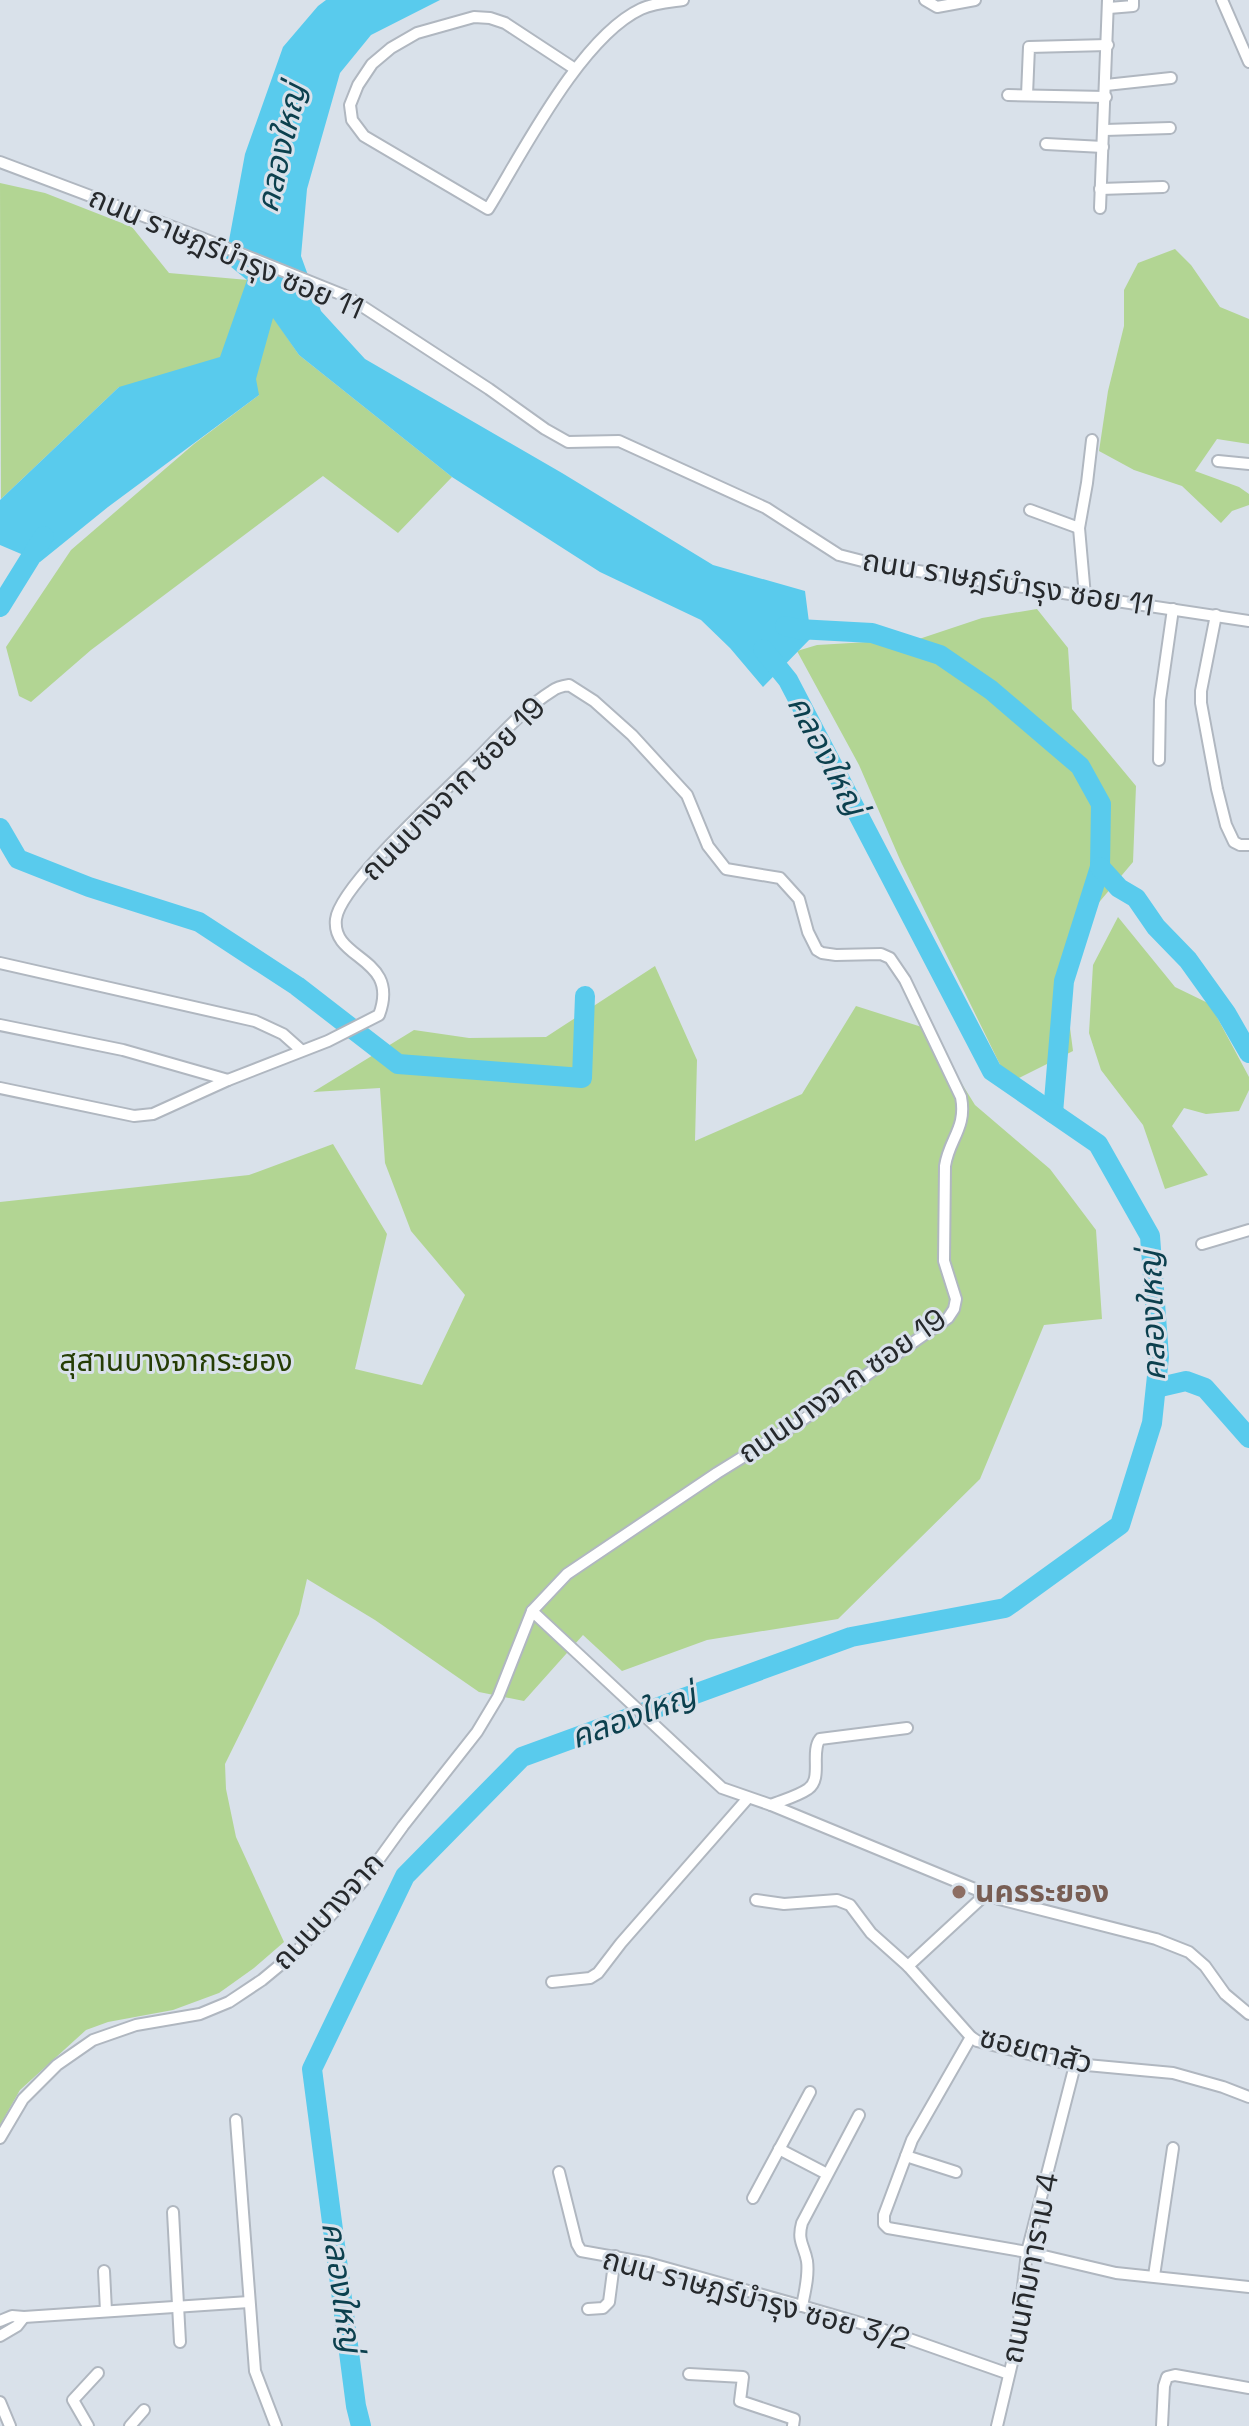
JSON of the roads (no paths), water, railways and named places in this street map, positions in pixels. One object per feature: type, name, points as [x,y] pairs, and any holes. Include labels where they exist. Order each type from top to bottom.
[{"type":"street","points":[[575,69],[505,23],[474,17],[417,33],[372,64],[358,85],[350,105],[352,120],[364,136],[488,209],[575,69],[616,25],[638,10],[683,0]]},
{"type":"street","points":[[925,0],[937,7],[975,0]]},
{"type":"street","points":[[1100,208],[1108,4],[1133,6],[1133,0]]},
{"type":"street","points":[[1222,0],[1249,62]]},
{"type":"street","points":[[1027,95],[1029,47],[1108,45]]},
{"type":"street","points":[[1106,85],[1171,78]]},
{"type":"street","points":[[1008,95],[1106,97]]},
{"type":"street","points":[[1105,130],[1170,128]]},
{"type":"street","points":[[1046,144],[1103,147]]},
{"type":"street","name":"ถนน ราษฎร์บำรุง ซอย 11","points":[[0,162],[348,297],[568,442],[619,441],[655,456],[766,508],[839,555],[878,565],[1249,621]]},
{"type":"street","points":[[1100,189],[1163,187]]},
{"type":"street","points":[[1085,596],[1079,528],[1092,440]]},
{"type":"street","points":[[1218,461],[1249,464]]},
{"type":"street","points":[[1030,510],[1079,528]]},
{"type":"street","points":[[1159,760],[1160,700],[1173,609]]},
{"type":"street","points":[[1216,615],[1201,703],[1226,825],[1234,842],[1249,845]]},
{"type":"street","name":"ถนนบางจาก ซอย 19","points":[[0,1088],[143,1116],[328,1041],[379,1015],[383,986],[373,968],[337,935],[336,921],[342,903],[386,849],[525,712],[553,689],[569,685],[594,701],[632,735],[687,795],[708,846],[726,869],[780,878],[795,892],[817,950],[836,955],[881,954],[890,958],[905,980],[961,1097],[963,1120],[946,1160],[945,1178],[944,1261],[956,1299],[954,1309],[948,1318],[801,1421],[717,1473],[567,1574],[532,1611]]},
{"type":"street","points":[[0,963],[255,1021],[283,1034],[301,1050]]},
{"type":"street","points":[[0,1025],[123,1050],[228,1080]]},
{"type":"street","points":[[1202,1244],[1249,1230]]},
{"type":"street","points":[[532,1611],[722,1788],[771,1805],[999,1899],[1156,1939],[1189,1952],[1205,1966],[1225,1994],[1249,2014]]},
{"type":"street","name":"ถนนบางจาก","points":[[0,2138],[23,2099],[57,2065],[93,2040],[136,2025],[200,2014],[229,2002],[297,1951],[364,1880],[477,1732],[498,1697],[532,1611]]},
{"type":"street","points":[[771,1805],[810,1789],[814,1782],[816,1745],[820,1739],[907,1728]]},
{"type":"street","points":[[552,1982],[590,1978],[598,1973],[748,1798]]},
{"type":"street","points":[[908,1966],[986,1894]]},
{"type":"street","name":"ซอยตาสัว","points":[[756,1900],[784,1904],[837,1900],[850,1905],[871,1933],[908,1966],[971,2037],[996,2047],[1075,2065],[1173,2073],[1249,2097]]},
{"type":"street","points":[[971,2037],[918,2126],[884,2215],[884,2224],[888,2228],[1027,2252],[1116,2273],[1249,2287]]},
{"type":"street","name":"ถนนทิมทาราม 4","points":[[997,2426],[1016,2346],[1027,2252],[1075,2065]]},
{"type":"street","points":[[753,2198],[810,2092]]},
{"type":"street","points":[[802,2306],[807,2262],[799,2238],[802,2223],[859,2115]]},
{"type":"street","points":[[236,2120],[255,2371],[276,2426]]},
{"type":"street","points":[[1154,2276],[1173,2148]]},
{"type":"street","points":[[779,2149],[827,2174]]},
{"type":"street","points":[[906,2156],[956,2172]]},
{"type":"street","name":"ถนน ราษฎร์บำรุง ซอย 3/2","points":[[559,2172],[579,2248],[587,2253],[648,2263],[802,2306],[881,2329],[1009,2374]]},
{"type":"street","points":[[173,2212],[180,2342]]},
{"type":"street","points":[[588,2309],[603,2308],[609,2302],[615,2256]]},
{"type":"street","points":[[104,2271],[106,2311]]},
{"type":"street","points":[[0,2321],[12,2316],[249,2302]]},
{"type":"street","points":[[0,2336],[17,2326],[24,2317]]},
{"type":"street","points":[[88,2426],[73,2400],[98,2373]]},
{"type":"street","points":[[689,2374],[743,2377],[740,2401],[794,2419],[793,2426]]},
{"type":"street","points":[[1162,2426],[1167,2377],[1175,2375],[1249,2388]]},
{"type":"street","points":[[0,2402],[10,2426]]},
{"type":"street","points":[[130,2426],[144,2410]]},
{"type":"water","points":[[326,0],[440,0],[371,35],[340,73],[307,189],[301,256],[321,311],[365,359],[713,565],[805,591],[811,638],[763,687],[701,620],[600,572],[452,477],[299,355],[273,318],[256,379],[259,395],[108,507],[40,562],[0,545],[0,500],[119,387],[220,357],[247,280],[225,262],[245,154],[283,47]]},
{"type":"waterway","points":[[0,607],[44,536]]},
{"type":"waterway","points":[[785,626],[872,633],[940,655],[991,690],[1080,766],[1101,804],[1100,867],[1064,981],[1053,1113]]},
{"type":"waterway","name":"คลองใหญ่","points":[[361,2426],[312,2069],[405,1876],[522,1757],[851,1637],[1005,1608],[1120,1525],[1152,1423],[1159,1357],[1150,1236],[1098,1144],[992,1071],[788,680],[763,649]]},
{"type":"waterway","points":[[0,828],[18,859],[89,887],[199,922],[297,986],[398,1064],[582,1078],[585,996]]},
{"type":"waterway","points":[[1100,867],[1119,888],[1136,898],[1156,927],[1188,960],[1226,1013],[1249,1053]]},
{"type":"waterway","points":[[1156,1388],[1186,1381],[1205,1388],[1249,1438]]},
{"type":"place","name":"นครระยอง","points":[[959,1892]]},
{"type":"park label","name":"สุสานบางจากระยอง","points":[[176,1361]]}]
